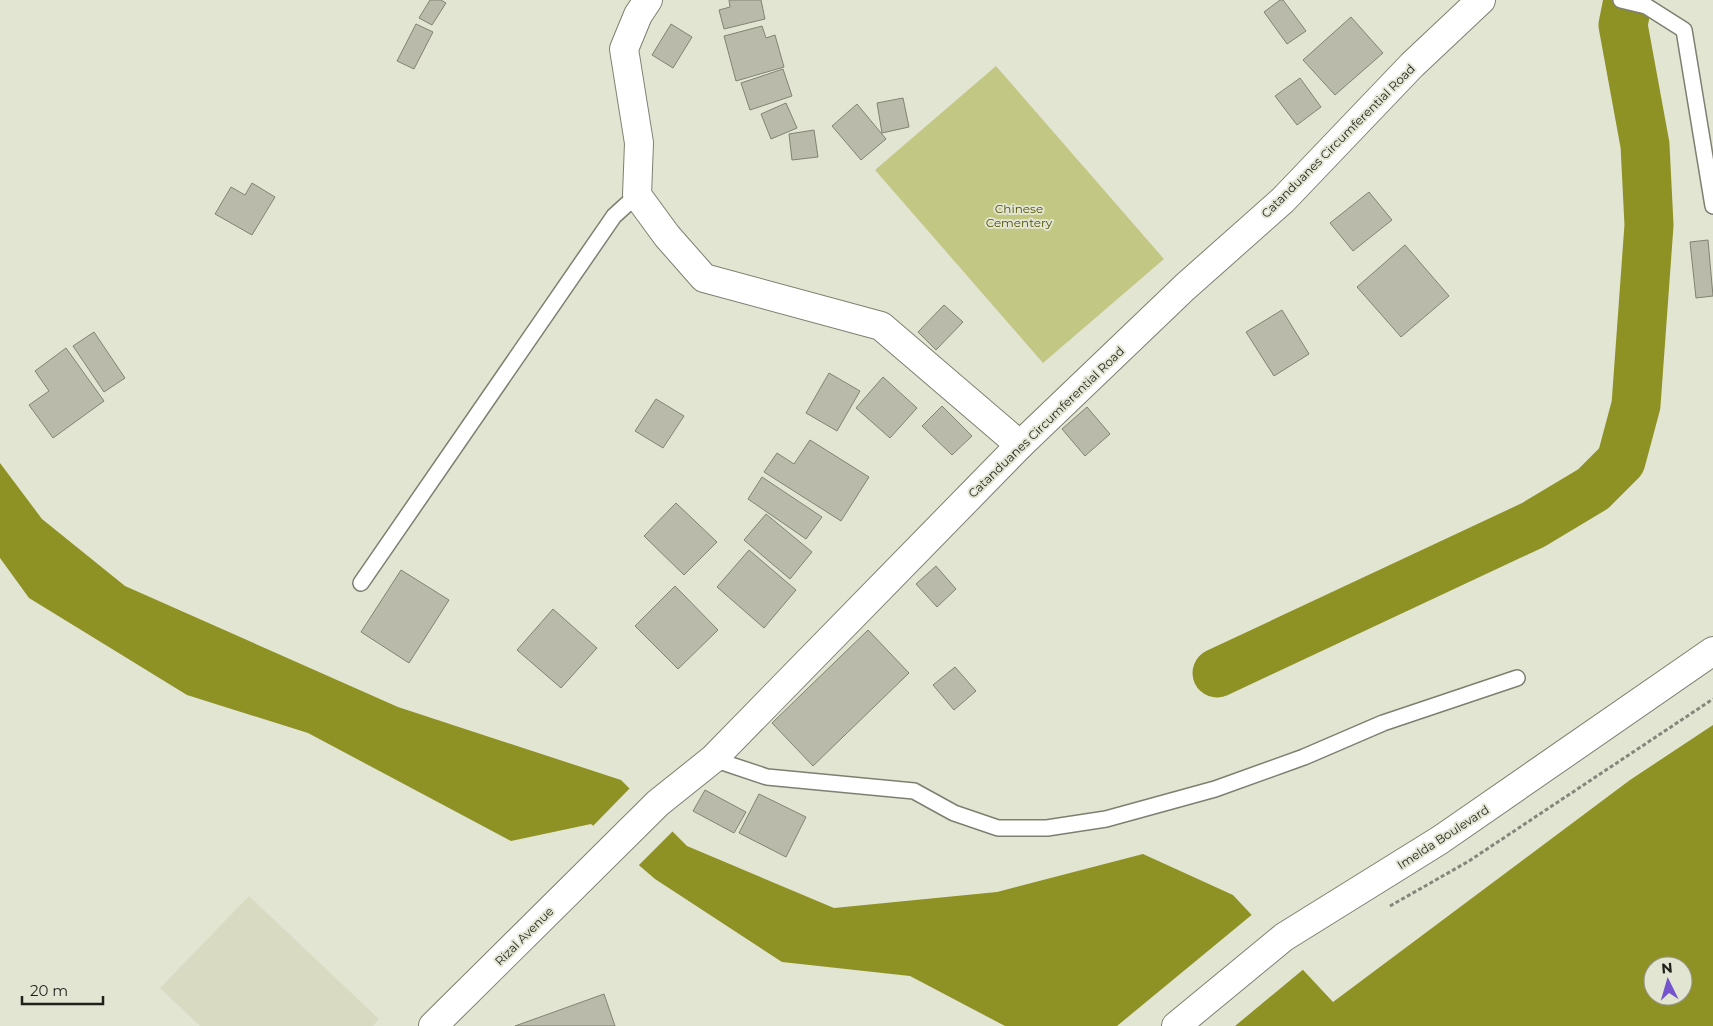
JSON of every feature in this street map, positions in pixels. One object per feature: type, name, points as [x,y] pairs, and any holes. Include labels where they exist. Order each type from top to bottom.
[{"type":"main road","name":"Catanduanes Circumferential Road","points":[[614,847],[658,803],[713,759],[1020,446],[1185,287],[1283,200],[1412,65],[1481,0]]},
{"type":"main road","points":[[641,5],[624,49],[639,143],[637,195],[667,236],[704,278],[881,326],[1020,446]]},
{"type":"main road","name":"Imelda Boulevard","points":[[1176,1026],[1284,937],[1440,840],[1713,651]]},
{"type":"main road","name":"Rizal Avenue","points":[[433,1026],[614,847]]},
{"type":"lane","points":[[1621,0],[1646,6],[1684,30],[1713,206]]},
{"type":"lane","points":[[361,583],[614,216],[637,195]]},
{"type":"lane","points":[[713,759],[766,777],[914,791],[954,813],[998,828],[1047,828],[1106,819],[1215,790],[1304,757],[1383,723],[1517,678]]},
{"type":"path","points":[[1385,909],[1469,861],[1713,699]]},
{"type":"shaded area","points":[[0,463],[42,519],[125,586],[398,707],[621,780],[687,846],[834,908],[997,892],[1143,854],[1233,895],[1333,1002],[1630,780],[1713,725],[1713,1026],[1005,1026],[910,976],[782,962],[655,879],[591,824],[511,841],[308,733],[187,695],[29,598],[0,558]]},
{"type":"shaded area","points":[[249,896],[379,1019],[373,1026],[200,1026],[160,988]]},
{"type":"green space","name":"Chinese Cementery","points":[[996,66],[1164,259],[1043,363],[875,170]]},
{"type":"pier","points":[[631,787],[674,830],[637,867],[593,826]]},
{"type":"pier","points":[[1254,913],[1305,968],[1235,1026],[1117,1026]]},
{"type":"building","points":[[430,0],[441,0],[446,3],[432,25],[419,18]]},
{"type":"building","points":[[729,0],[761,0],[765,19],[724,29],[719,10],[730,7]]},
{"type":"building","points":[[1280,0],[1283,0],[1306,31],[1287,44],[1264,12]]},
{"type":"building","points":[[1351,17],[1383,53],[1335,95],[1303,60]]},
{"type":"building","points":[[416,24],[433,32],[414,69],[397,61]]},
{"type":"building","points":[[671,24],[692,37],[673,68],[652,55]]},
{"type":"building","points":[[762,26],[766,38],[775,35],[784,67],[736,81],[724,36]]},
{"type":"building","points":[[783,69],[792,96],[750,110],[741,83]]},
{"type":"building","points":[[1300,78],[1321,107],[1297,125],[1275,96]]},
{"type":"building","points":[[903,98],[909,127],[882,133],[877,103]]},
{"type":"building","points":[[786,103],[797,128],[771,139],[761,114]]},
{"type":"building","points":[[857,104],[886,139],[861,160],[832,126]]},
{"type":"building","points":[[814,130],[818,157],[792,160],[789,134]]},
{"type":"building","points":[[252,183],[275,197],[252,235],[215,214],[231,187],[245,195]]},
{"type":"building","points":[[1369,192],[1392,220],[1353,251],[1330,223]]},
{"type":"building","points":[[1708,240],[1713,296],[1696,298],[1690,242]]},
{"type":"building","points":[[1405,245],[1449,296],[1401,337],[1357,287]]},
{"type":"building","points":[[944,305],[963,322],[936,350],[918,332]]},
{"type":"building","points":[[1282,310],[1309,354],[1274,376],[1246,332]]},
{"type":"building","points":[[94,332],[125,378],[104,392],[73,346]]},
{"type":"building","points":[[66,348],[104,401],[53,438],[29,405],[49,391],[35,371]]},
{"type":"building","points":[[829,373],[860,391],[837,431],[806,413]]},
{"type":"building","points":[[883,377],[917,408],[890,438],[856,408]]},
{"type":"building","points":[[656,399],[684,416],[663,448],[635,431]]},
{"type":"building","points":[[942,406],[972,436],[952,455],[922,426]]},
{"type":"building","points":[[1087,407],[1110,434],[1085,456],[1062,429]]},
{"type":"building","points":[[810,440],[869,477],[841,521],[764,472],[777,453],[794,464]]},
{"type":"building","points":[[762,477],[822,517],[806,539],[748,499]]},
{"type":"building","points":[[676,503],[717,542],[684,575],[644,536]]},
{"type":"building","points":[[766,514],[812,552],[790,579],[744,540]]},
{"type":"building","points":[[749,550],[796,590],[764,628],[717,587]]},
{"type":"building","points":[[936,566],[956,589],[937,607],[916,584]]},
{"type":"building","points":[[401,570],[449,600],[409,663],[361,632]]},
{"type":"building","points":[[675,586],[718,630],[678,669],[635,626]]},
{"type":"building","points":[[553,609],[597,648],[561,688],[517,650]]},
{"type":"building","points":[[868,630],[909,673],[813,766],[772,723]]},
{"type":"building","points":[[955,667],[976,691],[954,710],[933,685]]},
{"type":"building","points":[[705,790],[746,812],[734,833],[693,811]]},
{"type":"building","points":[[759,794],[806,817],[786,857],[739,833]]},
{"type":"building","points":[[604,994],[615,1026],[515,1026]]},
{"type":"waterway","points":[[1217,673],[1533,525],[1593,489],[1621,461],[1636,405],[1649,225],[1645,145],[1623,25],[1628,0]]}]
